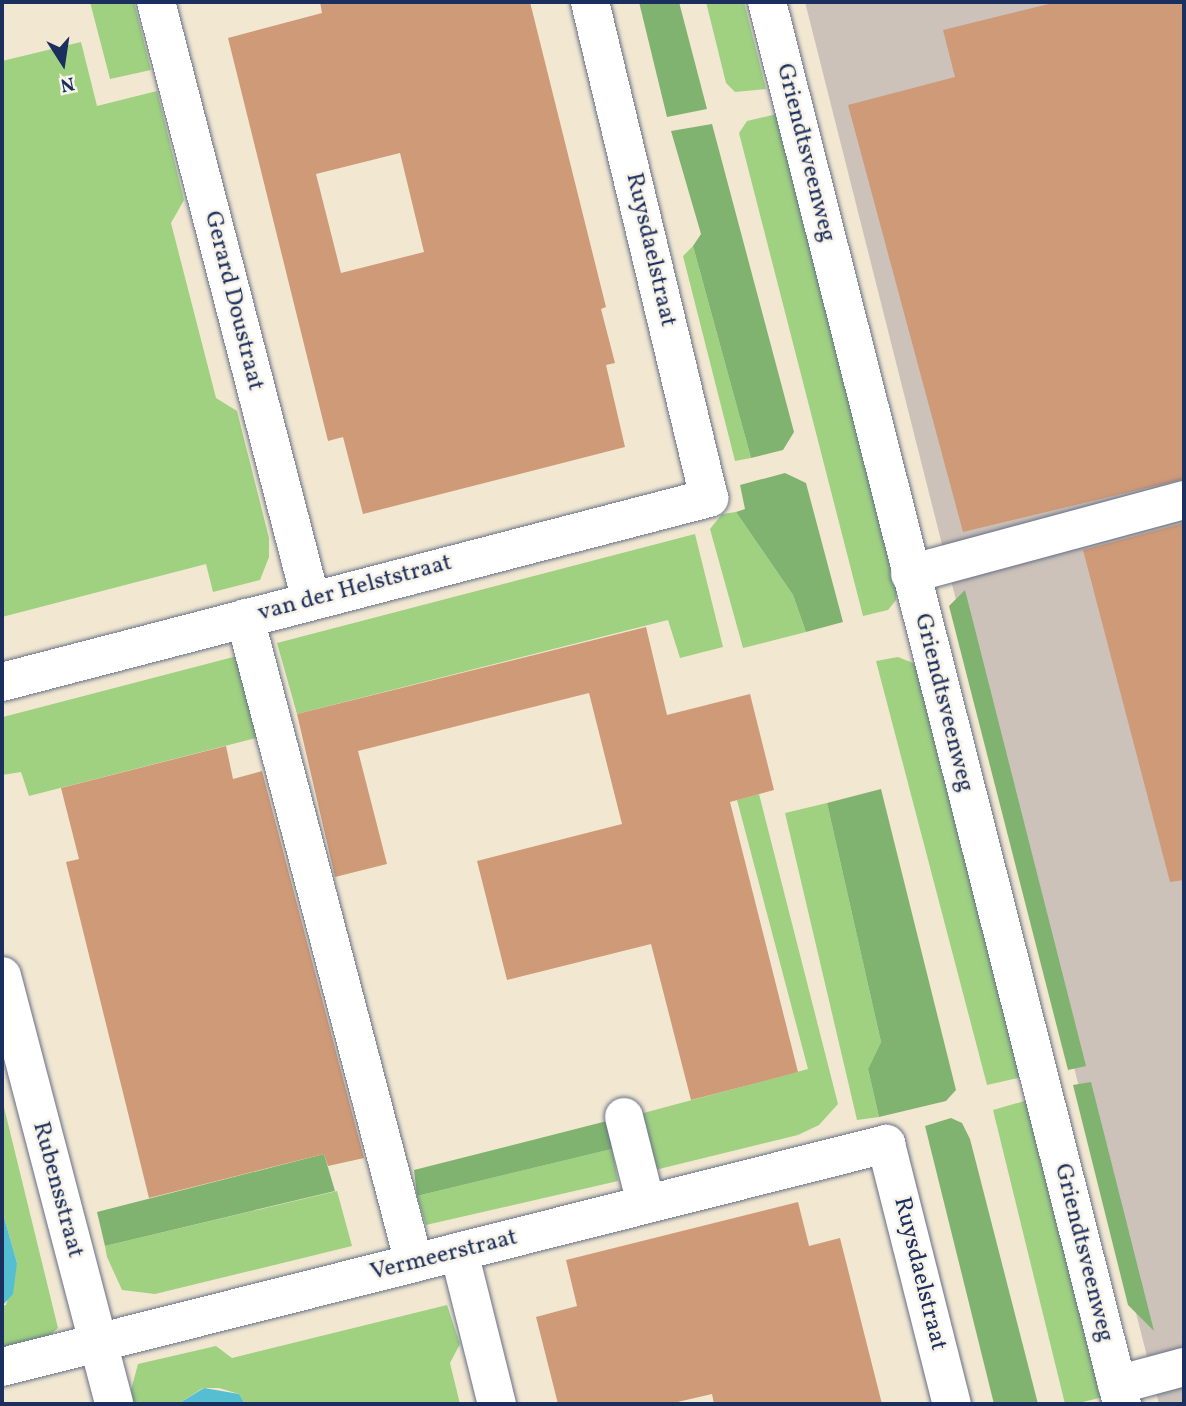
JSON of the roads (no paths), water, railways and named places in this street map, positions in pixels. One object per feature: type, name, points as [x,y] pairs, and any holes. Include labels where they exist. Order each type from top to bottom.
[{"type":"street","name":"Gerard Doustraat","points":[[156,2],[311,601]]},
{"type":"street","name":"Ruysdaelstraat","points":[[590,2],[709,498]]},
{"type":"street","name":"Griendtsveenweg","points":[[767,2],[1120,1395]]},
{"type":"street","name":"van der Helststraat","points":[[2,682],[709,498]]},
{"type":"street","points":[[911,574],[1184,500]]},
{"type":"street","points":[[244,618],[414,1263]]},
{"type":"street","name":"Rubensstraat","points":[[4,992],[114,1404]]},
{"type":"street","points":[[624,1117],[646,1204]]},
{"type":"street","name":"Ruysdaelstraat","points":[[886,1144],[952,1404]]},
{"type":"street","name":"Vermeerstraat","points":[[2,1367],[886,1144]]},
{"type":"street","points":[[459,1252],[497,1404]]},
{"type":"street","points":[[1120,1395],[1184,1367]]},
{"type":"water","points":[[2,1210],[17,1263],[13,1294],[2,1306]]},
{"type":"water","points":[[204,1388],[239,1394],[245,1404],[178,1404]]}]
